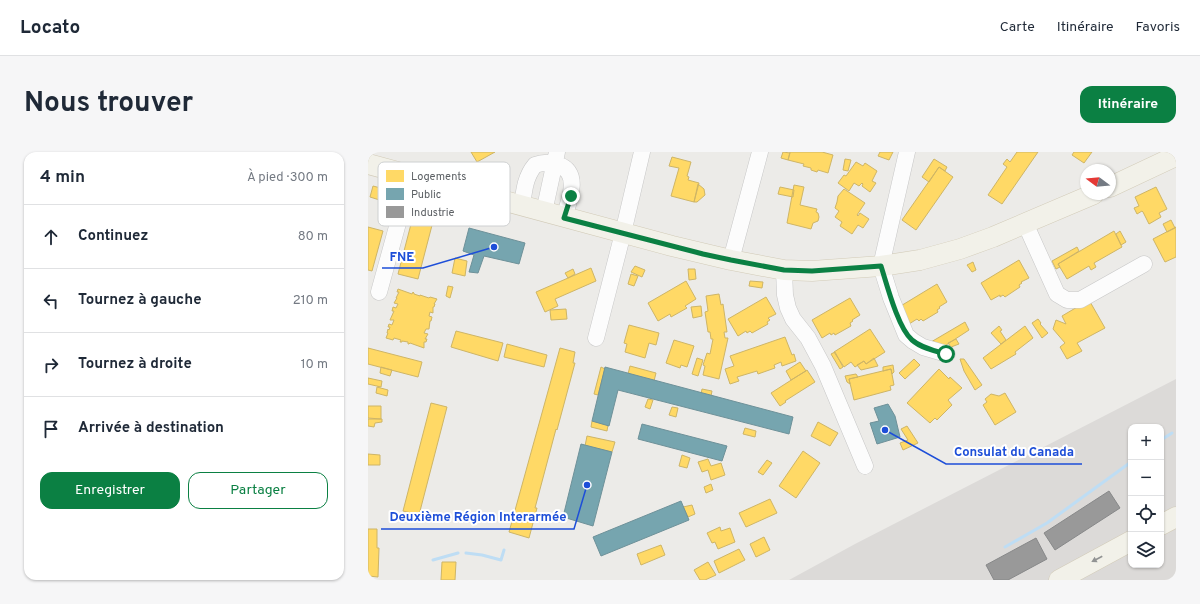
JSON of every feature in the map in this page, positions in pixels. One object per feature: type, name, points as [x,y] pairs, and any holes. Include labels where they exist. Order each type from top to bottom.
[{"type":"main road","points":[[1116,184],[1176,156]]},
{"type":"main road","points":[[368,164],[378,167]]},
{"type":"main road","points":[[510,203],[564,218],[731,260],[784,270],[812,271],[881,266],[920,260],[960,249],[1080,200]]},
{"type":"main road","points":[[1164,523],[1176,517]]},
{"type":"main road","points":[[1059,580],[1128,543]]},
{"type":"street","points":[[596,338],[642,152]]},
{"type":"street","points":[[731,260],[760,152]]},
{"type":"street","points":[[907,152],[881,266],[891,298],[906,335],[923,347],[946,354]]},
{"type":"street","points":[[522,206],[526,181],[530,172],[531,158],[548,162],[556,158]]},
{"type":"street","points":[[544,212],[556,158]]},
{"type":"street","points":[[556,158],[571,176],[571,196],[564,218]]},
{"type":"street","points":[[1025,223],[1057,294],[1067,300],[1080,300],[1144,264]]},
{"type":"street","points":[[379,292],[397,226]]},
{"type":"street","points":[[784,270],[785,295],[788,308],[793,319],[808,338],[824,366],[865,466]]},
{"type":"shaded area","points":[[1176,379],[1176,580],[789,580],[855,544]]},
{"type":"building: Logements","points":[[471,152],[495,152],[477,162]]},
{"type":"building: Logements","points":[[783,152],[790,153],[788,160],[781,158]]},
{"type":"building: Logements","points":[[790,152],[822,152],[833,155],[828,173],[818,170],[817,172],[811,170],[811,168],[803,166],[804,164],[788,160]]},
{"type":"building: Logements","points":[[880,152],[893,152],[889,160],[878,156]]},
{"type":"building: Logements","points":[[1017,152],[1038,152],[1002,204],[988,195],[1007,167],[1003,164],[1007,159],[1010,162]]},
{"type":"building: Logements","points":[[1074,152],[1092,152],[1084,163],[1072,155]]},
{"type":"building: Logements","points":[[672,157],[691,162],[687,176],[689,177],[688,180],[699,183],[694,202],[671,196],[679,168],[669,166]]},
{"type":"building: Logements","points":[[845,159],[851,160],[848,171],[843,170]]},
{"type":"building: Logements","points":[[934,159],[947,167],[945,171],[939,167],[929,182],[922,177]]},
{"type":"building: Logements","points":[[856,162],[863,166],[865,163],[877,171],[872,181],[876,183],[870,192],[862,186],[862,183],[859,186],[854,183],[849,191],[838,183],[844,175],[846,176]]},
{"type":"building: Logements","points":[[939,167],[953,177],[916,230],[902,220]]},
{"type":"building: Logements","points":[[698,184],[704,189],[705,195],[697,202],[694,202]]},
{"type":"building: Logements","points":[[794,185],[804,187],[800,205],[817,209],[816,212],[818,213],[819,217],[818,221],[813,223],[811,229],[787,223]]},
{"type":"building: Logements","points":[[373,186],[378,187],[378,200],[370,197]]},
{"type":"building: Logements","points":[[780,187],[794,190],[793,197],[778,194]]},
{"type":"building: Logements","points":[[1156,187],[1167,209],[1159,213],[1161,217],[1149,224],[1142,211],[1137,214],[1134,208],[1139,206],[1135,197]]},
{"type":"building: Logements","points":[[844,189],[865,203],[857,215],[858,216],[860,213],[869,219],[863,228],[858,225],[852,234],[840,226],[842,222],[835,217],[839,211],[835,208],[838,196]]},
{"type":"building: Logements","points":[[1171,220],[1175,228],[1167,232],[1163,224]]},
{"type":"building: Logements","points":[[411,226],[432,226],[418,279],[398,274]]},
{"type":"building: Logements","points":[[368,227],[383,231],[372,271],[368,270]]},
{"type":"building: Logements","points":[[1176,227],[1176,257],[1165,262],[1153,239]]},
{"type":"building: Logements","points":[[1114,231],[1122,247],[1094,263],[1096,267],[1091,270],[1089,266],[1067,279],[1058,264]]},
{"type":"building: Logements","points":[[1120,231],[1126,242],[1121,245],[1116,234]]},
{"type":"building: Logements","points":[[1077,247],[1079,251],[1058,264],[1060,267],[1056,269],[1052,261]]},
{"type":"building: Logements","points":[[455,258],[467,261],[465,276],[452,273]]},
{"type":"building: Logements","points":[[1019,260],[1029,278],[1021,282],[1022,283],[1019,285],[1020,287],[1005,297],[1003,295],[1000,297],[1000,295],[991,300],[981,283]]},
{"type":"building: Logements","points":[[973,262],[976,270],[972,272],[967,265]]},
{"type":"building: Logements","points":[[635,266],[645,270],[642,277],[631,272]]},
{"type":"building: Logements","points":[[591,268],[596,281],[555,299],[558,306],[545,312],[536,292]]},
{"type":"building: Logements","points":[[573,269],[575,274],[568,278],[565,273]]},
{"type":"building: Logements","points":[[688,269],[695,269],[696,279],[689,280]]},
{"type":"building: Logements","points":[[631,274],[638,276],[634,286],[628,284]]},
{"type":"building: Logements","points":[[686,281],[696,299],[685,306],[687,308],[671,317],[670,314],[658,321],[648,303]]},
{"type":"building: Logements","points":[[750,281],[763,282],[762,288],[749,286]]},
{"type":"building: Logements","points":[[937,284],[947,302],[939,307],[940,308],[937,310],[938,312],[923,321],[921,319],[919,321],[917,319],[909,324],[899,307]]},
{"type":"building: Logements","points":[[448,286],[453,287],[450,298],[446,296]]},
{"type":"building: Logements","points":[[398,289],[412,294],[413,292],[414,294],[420,296],[437,299],[433,307],[433,313],[430,312],[429,316],[432,317],[429,329],[426,329],[424,333],[428,334],[425,339],[427,339],[426,342],[424,342],[424,348],[410,343],[408,344],[408,342],[400,342],[401,340],[394,338],[393,340],[386,338],[390,327],[388,327],[389,324],[392,325],[394,320],[390,320],[394,311],[392,311],[393,307],[396,308],[398,304],[394,303],[399,292],[397,292]]},
{"type":"building: Logements","points":[[719,294],[721,305],[723,304],[727,332],[724,332],[725,338],[728,338],[719,379],[703,375],[705,366],[703,365],[707,353],[710,354],[713,339],[711,339],[710,332],[708,332],[705,312],[708,311],[706,296]]},
{"type":"building: Logements","points":[[766,297],[776,314],[768,318],[770,320],[767,322],[768,324],[752,333],[750,331],[747,333],[746,331],[738,336],[728,319]]},
{"type":"building: Logements","points":[[850,298],[860,315],[852,320],[853,321],[850,323],[851,326],[835,335],[834,333],[831,335],[830,333],[822,338],[812,320]]},
{"type":"building: Logements","points":[[1089,300],[1105,328],[1077,343],[1082,351],[1067,359],[1060,347],[1065,343],[1053,329],[1056,320],[1066,324],[1062,316]]},
{"type":"building: Logements","points":[[701,306],[702,316],[693,318],[691,307]]},
{"type":"building: Logements","points":[[566,309],[567,319],[551,320],[550,310]]},
{"type":"building: Logements","points":[[1038,319],[1041,323],[1040,324],[1048,333],[1042,338],[1032,323]]},
{"type":"building: Logements","points":[[965,322],[969,330],[937,351],[931,342]]},
{"type":"building: Logements","points":[[629,325],[659,333],[656,345],[649,343],[645,358],[625,352],[627,344],[624,343]]},
{"type":"building: Logements","points":[[999,326],[1002,330],[1000,331],[1006,340],[1001,344],[991,333]]},
{"type":"building: Logements","points":[[1025,326],[1033,338],[1015,352],[1016,354],[991,369],[983,358]]},
{"type":"building: Logements","points":[[870,329],[885,352],[866,364],[864,361],[855,367],[851,362],[844,367],[834,352]]},
{"type":"building: Logements","points":[[456,331],[503,343],[498,361],[451,347]]},
{"type":"building: Logements","points":[[785,337],[796,361],[782,366],[781,362],[774,365],[775,368],[758,374],[757,371],[737,377],[739,381],[730,384],[725,369],[734,366],[730,356]]},
{"type":"building: Logements","points":[[956,339],[959,344],[951,347],[948,343]]},
{"type":"building: Logements","points":[[674,340],[694,346],[687,367],[681,365],[680,368],[666,363]]},
{"type":"building: Logements","points":[[507,344],[547,355],[544,367],[504,357]]},
{"type":"building: Logements","points":[[368,348],[422,362],[418,377],[368,364]]},
{"type":"building: Logements","points":[[560,348],[575,352],[573,363],[575,363],[535,508],[537,508],[529,538],[509,532]]},
{"type":"building: Logements","points":[[835,352],[843,367],[840,369],[831,354]]},
{"type":"building: Logements","points":[[697,358],[703,360],[698,376],[692,374]]},
{"type":"building: Logements","points":[[874,358],[878,366],[861,370],[857,365],[864,361],[866,364]]},
{"type":"building: Logements","points":[[914,359],[920,365],[905,379],[899,373]]},
{"type":"building: Logements","points":[[960,359],[964,359],[982,385],[975,390],[964,371]]},
{"type":"building: Logements","points":[[800,362],[806,371],[791,380],[786,371]]},
{"type":"building: Logements","points":[[893,365],[894,372],[892,374],[891,369],[883,371],[883,367]]},
{"type":"building: Logements","points":[[630,366],[656,373],[654,381],[628,374]]},
{"type":"building: Logements","points":[[381,367],[392,370],[390,376],[380,373]]},
{"type":"building: Logements","points":[[601,367],[605,369],[598,395],[594,394]]},
{"type":"building: Logements","points":[[891,369],[894,385],[890,386],[891,390],[854,400],[849,379]]},
{"type":"building: Logements","points":[[939,369],[949,379],[950,377],[962,388],[948,400],[952,405],[937,420],[935,418],[930,423],[907,403]]},
{"type":"building: Logements","points":[[807,370],[815,382],[785,401],[786,402],[780,406],[771,393]]},
{"type":"building: Logements","points":[[856,374],[858,377],[849,379],[850,384],[847,382],[845,376]]},
{"type":"building: Logements","points":[[368,378],[382,381],[381,387],[368,384]]},
{"type":"building: Logements","points":[[377,387],[388,390],[387,396],[376,393]]},
{"type":"building: Logements","points":[[702,389],[712,391],[711,396],[701,394]]},
{"type":"building: Logements","points":[[1005,393],[1016,412],[995,425],[983,405],[987,402],[985,399],[991,394],[999,396]]},
{"type":"building: Logements","points":[[648,399],[653,400],[650,409],[645,407]]},
{"type":"building: Logements","points":[[431,403],[447,407],[419,515],[403,511]]},
{"type":"building: Logements","points":[[368,406],[381,406],[381,419],[368,418]]},
{"type":"building: Logements","points":[[672,407],[678,408],[676,417],[669,415]]},
{"type":"building: Logements","points":[[368,419],[382,419],[382,422],[375,423],[374,427],[368,426]]},
{"type":"building: Logements","points":[[592,421],[608,425],[607,431],[591,427]]},
{"type":"building: Logements","points":[[818,422],[838,433],[830,446],[811,436]]},
{"type":"building: Logements","points":[[907,426],[918,443],[903,450],[900,443],[908,440],[901,429]]},
{"type":"building: Logements","points":[[745,428],[756,431],[755,437],[743,434]]},
{"type":"building: Logements","points":[[587,436],[615,442],[612,452],[585,446]]},
{"type":"building: Logements","points":[[803,451],[820,463],[796,498],[779,486]]},
{"type":"building: Logements","points":[[368,454],[380,455],[380,465],[368,465]]},
{"type":"building: Logements","points":[[682,455],[690,458],[687,468],[679,466]]},
{"type":"building: Logements","points":[[708,459],[711,466],[721,463],[725,475],[711,480],[708,470],[702,472],[698,462]]},
{"type":"building: Logements","points":[[767,460],[772,463],[763,475],[758,472]]},
{"type":"building: Logements","points":[[711,484],[713,490],[706,493],[704,487]]},
{"type":"building: Logements","points":[[770,499],[777,513],[746,527],[739,513]]},
{"type":"building: Logements","points":[[692,505],[695,514],[688,517],[683,507]]},
{"type":"building: Logements","points":[[720,527],[721,531],[730,528],[735,542],[718,549],[715,542],[712,543],[707,533]]},
{"type":"building: Logements","points":[[368,529],[377,529],[377,548],[379,548],[378,577],[369,576],[368,574]]},
{"type":"building: Logements","points":[[764,537],[770,550],[756,557],[750,544]]},
{"type":"building: Logements","points":[[661,545],[665,555],[641,565],[637,554]]},
{"type":"building: Logements","points":[[739,549],[745,560],[719,573],[714,561]]},
{"type":"building: Logements","points":[[442,562],[456,562],[455,580],[441,580]]},
{"type":"building: Logements","points":[[708,562],[716,575],[705,580],[700,580],[694,570]]},
{"type":"building: Public","points":[[469,228],[525,243],[519,264],[484,256],[478,273],[469,272],[474,255],[463,251]]},
{"type":"building: Public","points":[[605,367],[793,417],[789,434],[618,390],[609,426],[592,421]]},
{"type":"building: Public","points":[[888,404],[895,416],[900,437],[877,444],[870,423],[879,421],[874,408]]},
{"type":"building: Public","points":[[642,424],[727,446],[722,461],[638,439]]},
{"type":"building: Public","points":[[581,444],[612,452],[593,526],[563,517]]},
{"type":"building: Public","points":[[681,501],[689,520],[601,556],[593,537]]},
{"type":"building: Industrie","points":[[1109,491],[1120,508],[1055,550],[1044,533]]},
{"type":"building: Industrie","points":[[1036,538],[1047,559],[1008,580],[994,580],[986,565]]},
{"type":"waterway","points":[[1164,438],[1172,433]]},
{"type":"waterway","points":[[1005,547],[1047,523],[1128,464]]},
{"type":"waterway","points":[[466,553],[501,560],[504,550]]},
{"type":"waterway","points":[[433,560],[458,553]]},
{"type":"place","name":"FNE","points":[[494,247]]},
{"type":"place","name":"Consulat du Canada","points":[[885,430]]},
{"type":"place","name":"Deuxième Région Interarmée","points":[[587,485]]},
{"type":"route","points":[[571,196],[564,218],[731,260],[784,270],[812,271],[881,266],[891,298],[906,335],[923,347],[946,354]]}]
